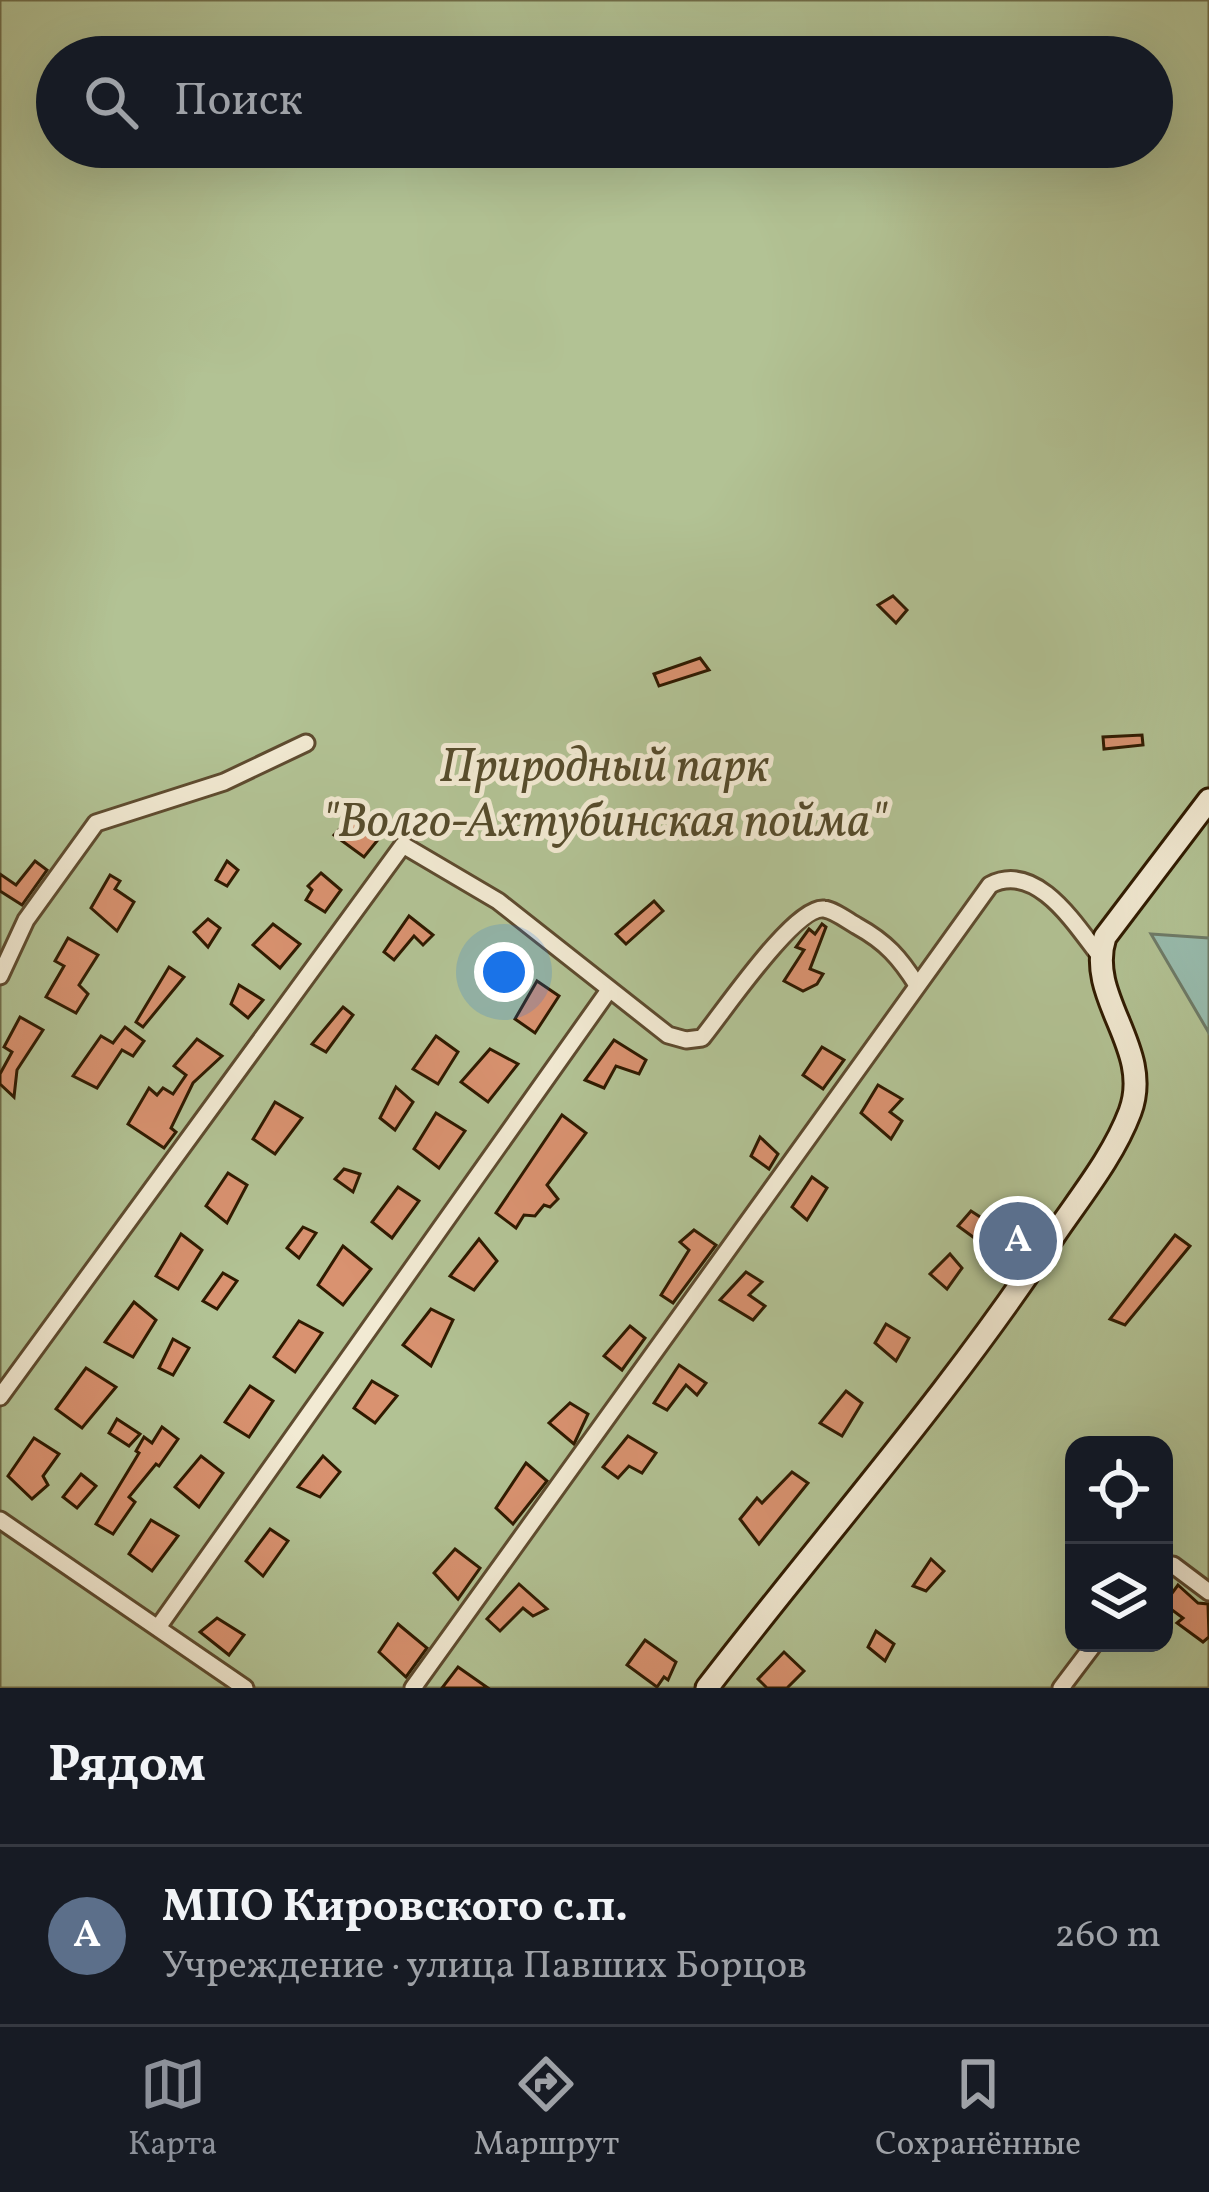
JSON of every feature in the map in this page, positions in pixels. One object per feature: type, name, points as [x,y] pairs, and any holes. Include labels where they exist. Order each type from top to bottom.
[{"type":"street","points":[[0,976],[26,920],[96,823],[224,782],[306,743]]},
{"type":"street","points":[[712,1686],[1013,1297],[1108,1154],[1131,1110],[1137,1077],[1132,1050],[1102,975],[1102,946],[1209,800]]},
{"type":"street","points":[[0,1397],[404,845],[498,902],[668,1035],[686,1040],[702,1038],[772,949],[809,911],[825,908],[884,941],[917,985]]},
{"type":"street","points":[[413,1688],[990,885],[1003,878],[1018,879],[1048,895],[1102,946]]},
{"type":"street","points":[[159,1626],[609,990]]},
{"type":"street","points":[[0,1520],[245,1688]]},
{"type":"street","points":[[1173,1565],[1209,1592]]},
{"type":"street","points":[[1061,1688],[1088,1652]]},
{"type":"green space","name":"Природный парк \"Волго-Ахтубинская пойма\"","points":[[0,0],[1209,0],[1209,1688],[0,1688]]},
{"type":"shaded area","points":[[1151,934],[1209,938],[1209,1033]]},
{"type":"building","points":[[893,596],[907,610],[896,623],[878,605]]},
{"type":"building","points":[[700,658],[709,670],[659,686],[654,674]]},
{"type":"building","points":[[1142,735],[1143,745],[1104,749],[1103,737]]},
{"type":"building","points":[[356,811],[385,831],[364,857],[334,835]]},
{"type":"building","points":[[35,861],[47,870],[22,905],[0,891],[0,874],[16,885]]},
{"type":"building","points":[[227,861],[238,870],[227,886],[216,880]]},
{"type":"building","points":[[321,873],[341,890],[325,912],[306,900],[312,890],[308,886]]},
{"type":"building","points":[[110,875],[120,881],[115,889],[134,902],[117,931],[91,908]]},
{"type":"building","points":[[654,901],[663,911],[626,944],[616,934]]},
{"type":"building","points":[[409,916],[433,935],[423,945],[414,936],[394,960],[384,952]]},
{"type":"building","points":[[208,919],[220,928],[208,947],[194,932]]},
{"type":"building","points":[[273,924],[300,944],[280,968],[253,945]]},
{"type":"building","points":[[822,924],[826,927],[810,969],[823,974],[817,984],[803,991],[784,981],[804,950],[796,947],[809,929],[815,934]]},
{"type":"building","points":[[68,938],[98,955],[79,985],[88,994],[76,1013],[46,997],[64,966],[55,961]]},
{"type":"building","points":[[169,967],[184,977],[143,1027],[136,1022]]},
{"type":"building","points":[[537,981],[559,996],[535,1033],[515,1019]]},
{"type":"building","points":[[239,985],[263,1000],[248,1018],[231,1004]]},
{"type":"building","points":[[343,1007],[353,1015],[326,1052],[312,1044]]},
{"type":"building","points":[[20,1017],[43,1030],[17,1070],[14,1097],[0,1084],[0,1074],[12,1052],[4,1047]]},
{"type":"building","points":[[125,1027],[144,1041],[133,1056],[122,1050],[97,1088],[73,1076],[101,1036],[113,1043]]},
{"type":"building","points":[[436,1036],[458,1052],[438,1084],[413,1069]]},
{"type":"building","points":[[197,1039],[222,1056],[193,1083],[171,1128],[176,1132],[164,1148],[128,1124],[149,1088],[157,1095],[163,1088],[173,1094],[186,1075],[174,1066]]},
{"type":"building","points":[[614,1040],[646,1060],[639,1074],[616,1066],[604,1088],[585,1080]]},
{"type":"building","points":[[822,1047],[844,1060],[823,1089],[803,1075]]},
{"type":"building","points":[[490,1049],[518,1064],[488,1102],[461,1082]]},
{"type":"building","points":[[878,1085],[902,1099],[890,1112],[902,1121],[891,1139],[861,1113]]},
{"type":"building","points":[[396,1087],[413,1102],[395,1130],[380,1118]]},
{"type":"building","points":[[275,1102],[302,1118],[275,1154],[253,1139]]},
{"type":"building","points":[[436,1113],[465,1131],[439,1168],[414,1149]]},
{"type":"building","points":[[562,1115],[586,1133],[547,1185],[558,1199],[535,1216],[524,1215],[516,1228],[496,1213]]},
{"type":"building","points":[[760,1137],[778,1154],[769,1169],[751,1156]]},
{"type":"building","points":[[344,1169],[360,1174],[353,1192],[335,1179]]},
{"type":"building","points":[[228,1173],[247,1185],[227,1223],[206,1206]]},
{"type":"building","points":[[812,1177],[827,1188],[807,1220],[792,1207]]},
{"type":"building","points":[[398,1187],[419,1201],[392,1238],[372,1222]]},
{"type":"building","points":[[971,1211],[991,1224],[980,1242],[958,1226]]},
{"type":"building","points":[[303,1227],[316,1233],[299,1258],[287,1248]]},
{"type":"building","points":[[694,1230],[716,1245],[673,1303],[661,1295],[689,1250],[680,1242]]},
{"type":"building","points":[[181,1234],[202,1250],[178,1289],[156,1276]]},
{"type":"building","points":[[1175,1235],[1190,1246],[1125,1325],[1110,1319]]},
{"type":"building","points":[[479,1239],[497,1261],[474,1290],[450,1276]]},
{"type":"building","points":[[343,1246],[371,1269],[343,1305],[318,1285]]},
{"type":"building","points":[[950,1254],[962,1268],[947,1289],[930,1274]]},
{"type":"building","points":[[746,1272],[762,1282],[749,1295],[765,1306],[753,1320],[720,1300]]},
{"type":"building","points":[[223,1273],[237,1281],[217,1309],[203,1301]]},
{"type":"building","points":[[134,1302],[156,1320],[133,1357],[105,1342]]},
{"type":"building","points":[[431,1309],[453,1320],[431,1366],[403,1345]]},
{"type":"building","points":[[299,1321],[322,1333],[295,1372],[274,1357]]},
{"type":"building","points":[[886,1324],[909,1338],[896,1361],[875,1343]]},
{"type":"building","points":[[630,1326],[645,1338],[622,1370],[604,1356]]},
{"type":"building","points":[[173,1339],[189,1348],[173,1375],[159,1368]]},
{"type":"building","points":[[679,1365],[706,1383],[697,1395],[686,1385],[667,1410],[654,1403]]},
{"type":"building","points":[[86,1368],[116,1387],[82,1428],[56,1409]]},
{"type":"building","points":[[372,1381],[397,1396],[375,1423],[354,1408]]},
{"type":"building","points":[[250,1386],[273,1401],[249,1437],[225,1422]]},
{"type":"building","points":[[846,1391],[862,1403],[842,1436],[820,1423]]},
{"type":"building","points":[[570,1403],[588,1414],[574,1444],[549,1423]]},
{"type":"building","points":[[117,1419],[140,1434],[129,1446],[109,1433]]},
{"type":"building","points":[[162,1427],[178,1439],[129,1497],[135,1502],[113,1534],[96,1524],[144,1437],[152,1443]]},
{"type":"building","points":[[628,1436],[656,1453],[642,1473],[629,1466],[618,1478],[603,1467]]},
{"type":"building","points":[[34,1438],[59,1454],[43,1476],[48,1485],[32,1499],[8,1476]]},
{"type":"building","points":[[201,1456],[223,1473],[199,1507],[175,1487]]},
{"type":"building","points":[[323,1456],[340,1472],[320,1497],[298,1487]]},
{"type":"building","points":[[526,1463],[547,1481],[513,1524],[496,1508]]},
{"type":"building","points":[[792,1472],[808,1483],[759,1544],[740,1519],[757,1498],[762,1503]]},
{"type":"building","points":[[81,1474],[96,1486],[77,1508],[63,1497]]},
{"type":"building","points":[[151,1520],[178,1536],[152,1571],[129,1554]]},
{"type":"building","points":[[270,1529],[288,1541],[263,1576],[246,1561]]},
{"type":"building","points":[[455,1549],[480,1568],[458,1599],[434,1573]]},
{"type":"building","points":[[931,1559],[944,1571],[926,1591],[913,1586]]},
{"type":"building","points":[[519,1584],[547,1609],[533,1616],[523,1608],[500,1631],[487,1619]]},
{"type":"building","points":[[1178,1585],[1198,1603],[1208,1604],[1209,1637],[1203,1642],[1177,1623],[1183,1618],[1173,1611],[1173,1592]]},
{"type":"building","points":[[217,1618],[244,1635],[229,1655],[200,1632]]},
{"type":"building","points":[[398,1624],[427,1648],[406,1677],[379,1652]]},
{"type":"building","points":[[876,1631],[894,1644],[885,1661],[868,1647]]},
{"type":"building","points":[[645,1640],[676,1662],[668,1680],[664,1677],[657,1687],[627,1665]]},
{"type":"building","points":[[784,1652],[804,1671],[787,1688],[767,1688],[758,1679]]},
{"type":"building","points":[[458,1667],[488,1688],[442,1688]]},
{"type":"place","name":"МПО Кировского с.п.","points":[[1018,1241]]}]
